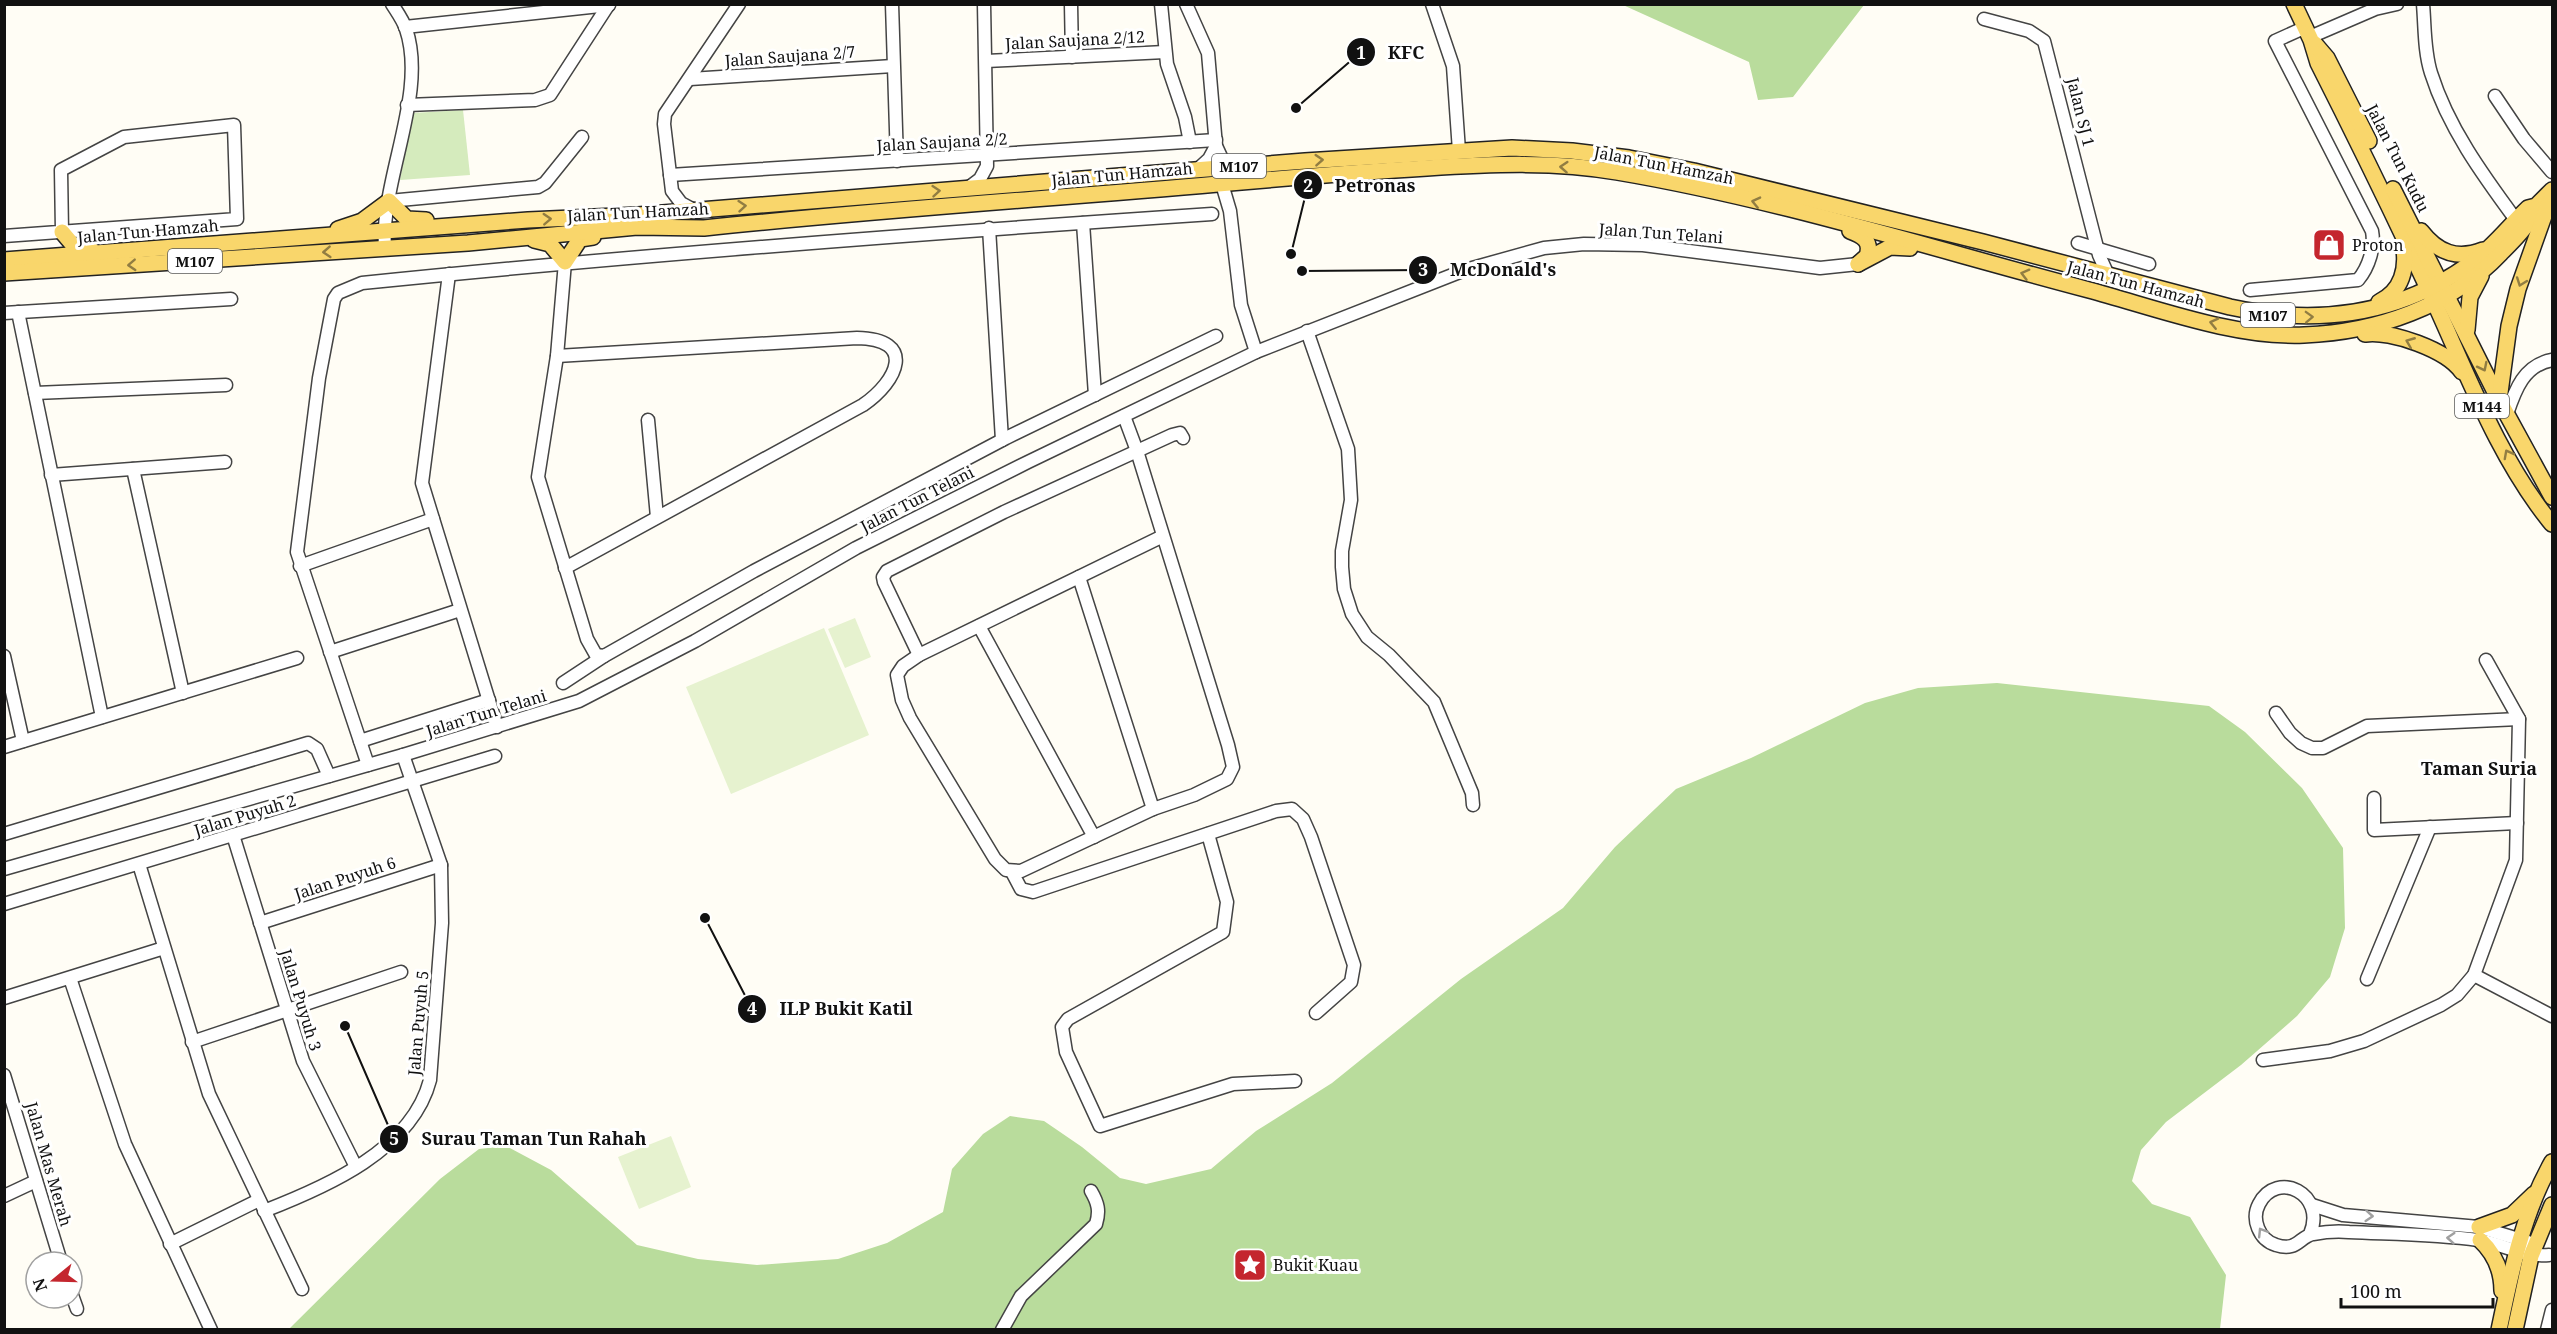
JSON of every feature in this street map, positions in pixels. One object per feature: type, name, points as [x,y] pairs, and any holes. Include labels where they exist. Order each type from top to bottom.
[{"type":"main road","name":"Jalan Tun Kudu","points":[[2294,4],[2309,35],[2327,58],[2441,299]]},
{"type":"main road","name":"Jalan Tun Hamzah","points":[[4,260],[510,222],[651,214],[1234,166],[1512,148],[1572,151],[1638,159],[1786,193],[2270,315],[2309,317],[2339,314],[2387,305],[2435,285]]},
{"type":"main road","name":"Jalan Tun Hamzah","points":[[4,273],[468,243],[637,227],[704,228],[1357,172],[1519,164],[1618,172],[1778,207],[2200,320],[2259,332],[2298,335],[2364,327],[2441,299]]},
{"type":"main road","name":"M107","points":[[2435,285],[2487,249],[2528,208],[2536,206],[2553,190]]},
{"type":"main road","points":[[2503,407],[2511,314],[2553,190]]},
{"type":"main road","points":[[261,240],[347,227],[374,214],[389,201],[406,219],[414,221],[510,222]]},
{"type":"main road","name":"M107","points":[[2441,299],[2484,271],[2536,212],[2536,206]]},
{"type":"main road","points":[[1778,207],[1866,238],[1869,249],[1867,256],[1858,264]]},
{"type":"main road","points":[[2396,207],[2436,248],[2448,254],[2473,254],[2487,249]]},
{"type":"main road","points":[[2339,314],[2377,302],[2397,289],[2405,266],[2405,254],[2396,207]]},
{"type":"main road","points":[[468,243],[534,240],[550,244],[565,262],[580,239],[704,228]]},
{"type":"main road","points":[[4,260],[49,248],[56,243],[62,232],[73,245],[83,248],[134,250]]},
{"type":"main road","points":[[1858,264],[1890,247],[1899,246],[1984,263]]},
{"type":"main road","points":[[2468,340],[2466,323],[2468,304],[2484,271]]},
{"type":"main road","name":"M144","points":[[2441,299],[2468,340],[2553,497]]},
{"type":"main road","name":"M144","points":[[2441,299],[2482,406],[2537,505],[2553,524]]},
{"type":"main road","points":[[2298,335],[2320,339],[2380,332],[2400,338],[2457,365],[2482,406]]},
{"type":"main road","points":[[2500,1327],[2502,1278],[2494,1256],[2479,1234],[2521,1208],[2553,1162]]},
{"type":"main road","points":[[2500,1327],[2526,1248],[2543,1178]]},
{"type":"main road","points":[[2516,1329],[2526,1248],[2553,1205]]},
{"type":"street","points":[[386,248],[384,232],[407,105],[410,73],[405,27],[392,4]]},
{"type":"street","points":[[499,4],[506,16]]},
{"type":"street","points":[[694,210],[681,203],[672,191],[664,124],[665,114],[739,4]]},
{"type":"street","points":[[892,4],[897,161]]},
{"type":"street","points":[[968,188],[980,179],[987,161],[984,4]]},
{"type":"street","points":[[1071,4],[1072,57]]},
{"type":"street","points":[[1161,4],[1165,52],[1171,79],[1189,129],[1190,141]]},
{"type":"street","points":[[1186,4],[1208,53],[1216,143],[1222,159],[1234,166]]},
{"type":"street","points":[[1432,4],[1453,66],[1459,151]]},
{"type":"street","points":[[2250,290],[2358,280],[2370,258],[2374,240],[2367,220],[2275,41],[2309,35],[2375,9],[2397,4]]},
{"type":"street","points":[[2423,4],[2430,71],[2441,99],[2472,158],[2516,219]]},
{"type":"street","points":[[405,27],[609,5]]},
{"type":"street","points":[[407,105],[535,100],[550,95],[609,5]]},
{"type":"street","name":"Jalan SJ 1","points":[[1984,19],[2029,31],[2044,41],[2098,252],[2108,275]]},
{"type":"street","name":"Jalan Saujana 2/12","points":[[986,61],[1165,52]]},
{"type":"street","name":"Jalan Saujana 2/7","points":[[690,79],[893,66]]},
{"type":"street","points":[[2494,96],[2524,139],[2553,172]]},
{"type":"street","points":[[4,236],[62,232],[237,219],[234,125],[124,137],[61,170],[62,232]]},
{"type":"street","points":[[389,201],[538,187],[544,183],[582,137]]},
{"type":"street","name":"Jalan Saujana 2/2","points":[[670,175],[897,161],[987,161],[1190,141],[1216,143]]},
{"type":"street","points":[[1197,170],[1209,159],[1216,143]]},
{"type":"street","points":[[987,161],[995,177],[1007,185]]},
{"type":"street","points":[[1222,184],[1230,212],[1241,305],[1256,352]]},
{"type":"street","points":[[651,214],[665,204],[672,191]]},
{"type":"street","points":[[368,765],[300,566],[297,543],[319,378],[334,299],[338,293],[362,283],[565,262],[989,228],[1212,214]]},
{"type":"street","points":[[1083,223],[1095,395]]},
{"type":"street","points":[[989,228],[1002,440]]},
{"type":"street","points":[[2078,243],[2098,252],[2149,264]]},
{"type":"street","name":"Jalan Tun Telani","points":[[4,869],[561,708],[597,693],[695,641],[856,548],[1256,352],[1465,270],[1544,248],[1584,244],[1643,245],[1821,268],[1858,264]]},
{"type":"street","points":[[2081,268],[2098,252]]},
{"type":"street","points":[[565,262],[557,356],[538,477],[591,649],[596,654],[604,656]]},
{"type":"street","points":[[449,274],[422,483],[497,728]]},
{"type":"street","points":[[4,313],[231,299]]},
{"type":"street","points":[[18,312],[102,717]]},
{"type":"street","points":[[1307,331],[1348,449],[1351,513],[1342,551],[1342,567],[1344,589],[1352,614],[1367,637],[1403,669],[1434,702],[1472,793],[1473,805]]},
{"type":"street","points":[[563,684],[604,656],[754,571],[1002,440],[1216,336]]},
{"type":"street","points":[[557,356],[857,338],[882,340],[891,345],[895,353],[893,374],[875,397],[565,568]]},
{"type":"street","points":[[2503,407],[2522,378],[2539,365],[2553,360]]},
{"type":"street","points":[[35,393],[226,385]]},
{"type":"street","points":[[1124,416],[1137,451],[1163,536],[1233,767],[1227,780],[1194,795],[1153,809],[1021,871],[1006,870],[995,859],[902,700],[897,675],[903,666],[919,655],[1163,536]]},
{"type":"street","points":[[648,420],[657,517]]},
{"type":"street","points":[[919,655],[884,582],[883,577],[887,571],[1004,512],[1137,451],[1178,433],[1183,438]]},
{"type":"street","points":[[51,475],[225,462]]},
{"type":"street","points":[[133,469],[183,693]]},
{"type":"street","points":[[300,566],[433,519]]},
{"type":"street","points":[[1079,577],[1153,809]]},
{"type":"street","points":[[330,652],[460,610]]},
{"type":"street","points":[[979,626],[1094,837]]},
{"type":"street","points":[[4,656],[23,741]]},
{"type":"street","points":[[4,747],[297,658]]},
{"type":"street","points":[[2263,1059],[2330,1052],[2356,1044],[2441,1005],[2457,995],[2474,975],[2516,860],[2519,719],[2486,660]]},
{"type":"street","points":[[360,741],[489,700]]},
{"type":"street","points":[[2276,713],[2290,733],[2301,743],[2312,748],[2323,748],[2367,726],[2519,719]]},
{"type":"street","points":[[4,834],[308,743],[317,749],[329,776]]},
{"type":"street","name":"Jalan Puyuh 5","points":[[170,1244],[262,1206],[313,1192],[356,1167],[405,1128],[423,1103],[430,1080],[442,923],[441,865],[403,755]]},
{"type":"street","name":"Jalan Puyuh 2","points":[[4,904],[495,756]]},
{"type":"street","points":[[2374,798],[2374,830],[2517,823]]},
{"type":"street","points":[[1012,872],[1022,889],[1032,892],[1284,809],[1292,809],[1303,819],[1354,965],[1352,982],[1316,1013]]},
{"type":"street","points":[[2367,979],[2430,827]]},
{"type":"street","points":[[1208,834],[1227,902],[1223,932],[1068,1018],[1062,1027],[1066,1052],[1100,1126],[1233,1084],[1295,1081]]},
{"type":"street","name":"Jalan Puyuh 3","points":[[233,835],[303,1061],[356,1167]]},
{"type":"street","points":[[139,864],[209,1094],[302,1289]]},
{"type":"street","name":"Jalan Puyuh 6","points":[[260,922],[441,865]]},
{"type":"street","points":[[4,998],[164,948]]},
{"type":"street","points":[[192,1042],[401,972]]},
{"type":"street","points":[[2474,975],[2553,1016]]},
{"type":"street","points":[[70,978],[119,1129],[211,1329]]},
{"type":"street","name":"Jalan Mas Merah","points":[[4,1075],[57,1250]]},
{"type":"street","points":[[4,1196],[36,1181]]},
{"type":"street","points":[[2479,1234],[2342,1231],[2310,1234],[2294,1246],[2273,1245],[2259,1232],[2256,1213],[2264,1197],[2280,1188],[2298,1191],[2312,1205],[2343,1215],[2479,1234],[2551,1255]]},
{"type":"street","points":[[1002,1329],[1021,1296],[1095,1224],[1099,1213],[1097,1201],[1090,1191]]},
{"type":"street","points":[[2310,1234],[2315,1215],[2312,1205]]},
{"type":"street","points":[[2547,1329],[2553,1310]]},
{"type":"green space","points":[[1864,4],[1793,97],[1758,100],[1749,62],[1623,5]]},
{"type":"green space","points":[[463,110],[470,175],[400,180],[413,113]]},
{"type":"green space","points":[[855,618],[871,657],[845,668],[828,629]]},
{"type":"green space","points":[[824,628],[869,735],[731,794],[686,687]]},
{"type":"green space","points":[[1997,683],[2209,706],[2245,732],[2302,788],[2343,848],[2345,928],[2330,977],[2297,1016],[2241,1065],[2166,1122],[2141,1150],[2132,1181],[2152,1204],[2190,1217],[2226,1275],[2220,1329],[288,1330],[440,1179],[479,1149],[506,1146],[551,1170],[637,1245],[698,1259],[757,1265],[838,1259],[887,1243],[943,1212],[952,1169],[983,1134],[1010,1116],[1044,1121],[1082,1147],[1120,1178],[1146,1184],[1211,1169],[1256,1131],[1332,1083],[1461,979],[1563,908],[1615,847],[1676,789],[1751,758],[1865,703],[1918,688]]},
{"type":"green space","points":[[671,1136],[691,1187],[639,1209],[618,1157]]},
{"type":"place","name":"KFC","points":[[1296,108]]},
{"type":"place","name":"Proton","points":[[2329,245]]},
{"type":"place","name":"Petronas","points":[[1291,254]]},
{"type":"place","name":"McDonald's","points":[[1302,271]]},
{"type":"place","name":"ILP Bukit Katil","points":[[705,918]]},
{"type":"place","name":"Surau Taman Tun Rahah","points":[[345,1026]]},
{"type":"place","name":"Bukit Kuau","points":[[1250,1265]]},
{"type":"district","name":"Taman Suria","points":[[2479,768]]}]
